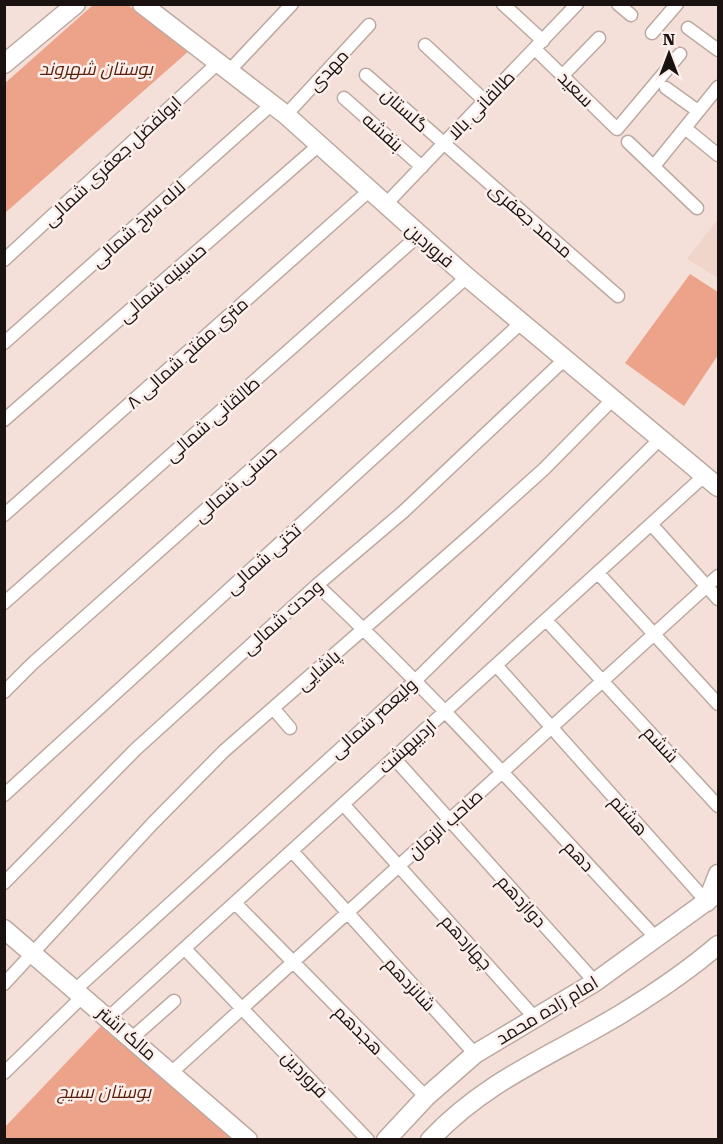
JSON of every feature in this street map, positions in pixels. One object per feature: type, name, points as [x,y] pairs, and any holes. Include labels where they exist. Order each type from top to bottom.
[{"type":"street","points":[[4,64],[76,4]]},
{"type":"street","name":"فروردین","points":[[142,4],[279,110],[520,323],[566,358],[712,481]]},
{"type":"street","name":"ابولفضل جعفری شمالی","points":[[4,260],[225,66],[292,4]]},
{"type":"street","name":"سعید","points":[[503,4],[563,75],[617,129],[680,54]]},
{"type":"street","name":"طالقانی بالا","points":[[386,205],[577,4]]},
{"type":"street","points":[[618,4],[631,15]]},
{"type":"street","points":[[652,33],[677,4]]},
{"type":"street","name":"مهدی","points":[[279,110],[369,25]]},
{"type":"street","points":[[688,28],[718,50]]},
{"type":"street","points":[[563,75],[599,38]]},
{"type":"street","points":[[425,45],[485,101]]},
{"type":"street","name":"گلستان","points":[[366,75],[444,144]]},
{"type":"street","points":[[654,166],[718,87]]},
{"type":"street","points":[[666,88],[698,111]]},
{"type":"street","name":"بنفشه","points":[[344,98],[422,167]]},
{"type":"street","name":"لاله سرخ شمالی","points":[[4,344],[279,110]]},
{"type":"street","points":[[685,129],[718,155]]},
{"type":"street","points":[[628,142],[697,208]]},
{"type":"street","name":"محمد جعفری","points":[[444,144],[618,296]]},
{"type":"street","name":"حسینیه شمالی","points":[[4,420],[319,145]]},
{"type":"street","name":"۸ متری مفتح شمالی","points":[[4,515],[370,190]]},
{"type":"street","name":"طالقانی شمالی","points":[[4,603],[418,235]]},
{"type":"street","name":"حسنی شمالی","points":[[4,692],[32,664],[467,277]]},
{"type":"street","name":"تختی شمالی","points":[[4,795],[520,323]]},
{"type":"street","name":"وحدت شمالی","points":[[4,883],[136,748],[317,585],[403,512],[566,358]]},
{"type":"street","name":"پاشایی","points":[[4,984],[160,815],[224,752],[544,469],[614,398]]},
{"type":"street","name":"ولیعصر شمالی","points":[[4,1073],[80,993],[414,682],[661,438]]},
{"type":"street","name":"اردیبهشت","points":[[109,1017],[651,524],[712,481]]},
{"type":"street","points":[[651,524],[718,599]]},
{"type":"street","points":[[598,573],[718,704]]},
{"type":"street","name":"صاحب الزمان","points":[[172,1072],[718,576]]},
{"type":"street","name":"دهم","points":[[317,585],[364,629],[445,712],[656,938]]},
{"type":"street","name":"ششم","points":[[546,620],[718,806]]},
{"type":"street","name":"هشتم","points":[[496,665],[552,728],[712,897]]},
{"type":"street","points":[[273,708],[290,728]]},
{"type":"street","name":"دوازدهم","points":[[394,758],[595,982]]},
{"type":"street","name":"چهاردهم","points":[[343,804],[535,1018]]},
{"type":"street","name":"شانزدهم","points":[[292,851],[346,914],[475,1054]]},
{"type":"street","points":[[712,897],[718,874]]},
{"type":"street","name":"امام زاده محمد","points":[[386,1140],[426,1097],[475,1054],[595,982],[712,897]]},
{"type":"street","name":"هجدهم","points":[[235,903],[426,1097]]},
{"type":"street","name":"مالک اشتر","points":[[4,929],[109,1017],[248,1140]]},
{"type":"street","name":"امام زاده محمد","points":[[430,1140],[447,1122],[493,1085],[620,1014],[687,971],[718,945]]},
{"type":"street","name":"فروردین","points":[[185,949],[368,1140]]},
{"type":"street","points":[[132,1038],[174,1001]]},
{"type":"shaded area","points":[[718,219],[718,278],[687,259]]},
{"type":"green space","name":"بوستان شهروند","points":[[93,5],[128,5],[190,50],[5,213],[4,84]]},
{"type":"green space","points":[[690,274],[718,292],[718,355],[684,406],[625,363]]},
{"type":"green space","name":"بوستان بسیج","points":[[101,1026],[234,1139],[5,1139],[5,1127]]}]
